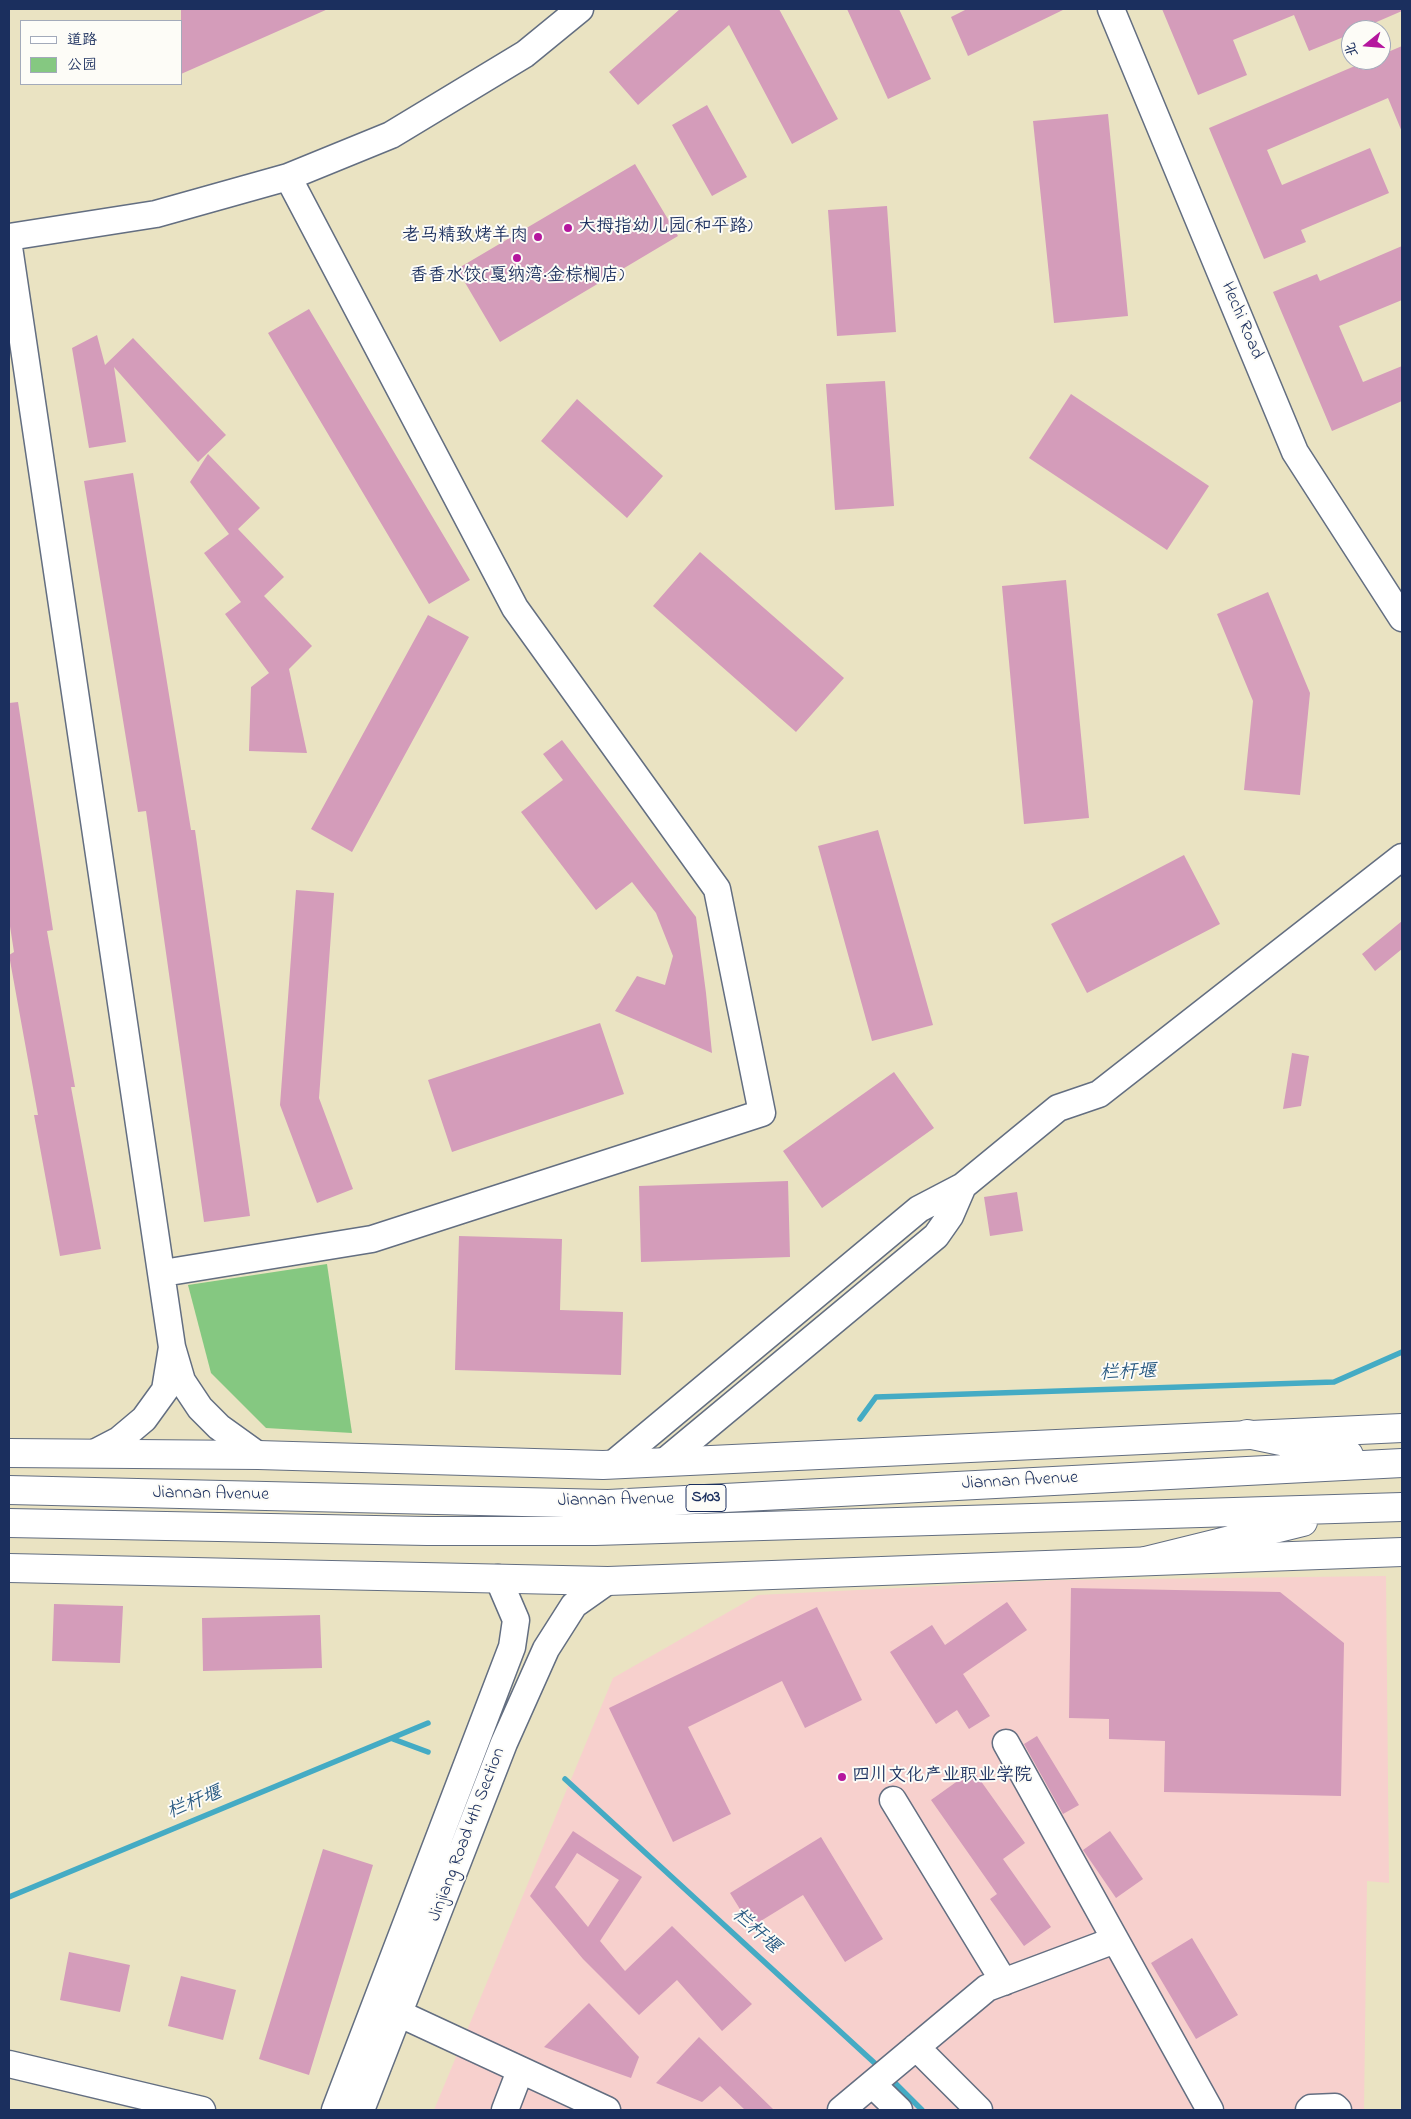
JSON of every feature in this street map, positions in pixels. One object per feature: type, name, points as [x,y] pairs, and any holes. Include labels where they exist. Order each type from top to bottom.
[{"type":"main road","points":[[9,1453],[258,1455],[613,1464],[1402,1428]]},
{"type":"main road","points":[[1247,1434],[1395,1463]]},
{"type":"main road","name":"Jiannan Avenue","points":[[9,1490],[608,1504],[1395,1463]]},
{"type":"main road","name":"Jiannan Avenue","points":[[9,1523],[426,1531],[595,1532],[1402,1507]]},
{"type":"main road","points":[[1145,1561],[1355,1509]]},
{"type":"main road","points":[[9,1568],[608,1581],[1402,1552]]},
{"type":"street","points":[[9,237],[156,214],[288,176],[391,135],[525,54],[580,9]]},
{"type":"street","name":"Hechi Road","points":[[1110,9],[1296,452],[1402,618]]},
{"type":"street","points":[[163,1273],[372,1239],[762,1113],[716,890],[515,608],[288,176]]},
{"type":"street","points":[[9,247],[163,1273],[172,1347],[182,1382],[200,1408],[218,1427],[258,1455]]},
{"type":"street","points":[[613,1464],[919,1208],[963,1186],[1058,1108],[1099,1094],[1402,857]]},
{"type":"street","points":[[664,1462],[936,1236],[950,1216],[963,1186]]},
{"type":"street","points":[[94,1453],[119,1440],[144,1419],[164,1390],[172,1347]]},
{"type":"street","name":"Jinjiang Road 4th Section","points":[[335,2110],[512,1647],[516,1620],[498,1578]]},
{"type":"street","name":"Jinjiang Road 4th Section","points":[[361,2110],[504,1743],[546,1648],[574,1605],[608,1581]]},
{"type":"street","points":[[1006,1743],[1210,2110]]},
{"type":"street","points":[[893,1800],[1004,1982]]},
{"type":"street","points":[[841,2110],[987,1988],[1115,1940]]},
{"type":"street","points":[[398,2013],[607,2110]]},
{"type":"street","points":[[916,2048],[978,2110]]},
{"type":"street","points":[[9,2064],[202,2110]]},
{"type":"street","points":[[505,2110],[520,2071]]},
{"type":"street","points":[[874,2083],[898,2110]]},
{"type":"street","points":[[1309,2110],[1311,2108],[1335,2107],[1338,2110]]},
{"type":"shaded area","name":"四川文化产业职业学院","points":[[1386,1576],[1389,1883],[1367,1881],[1364,2110],[434,2110],[613,1678],[758,1595],[1057,1580]]},
{"type":"green space","points":[[327,1264],[352,1433],[266,1428],[211,1373],[188,1285]]},
{"type":"building","points":[[181,9],[328,9],[182,74]]},
{"type":"building","points":[[680,9],[779,9],[838,119],[792,144],[729,25],[638,105],[609,72]]},
{"type":"building","points":[[847,9],[899,9],[931,79],[888,99]]},
{"type":"building","points":[[967,9],[1065,9],[968,56],[951,17]]},
{"type":"building","points":[[1162,9],[1402,9],[1402,11],[1381,20],[1341,20],[1341,38],[1309,51],[1294,15],[1233,40],[1247,75],[1198,95]]},
{"type":"building","points":[[1402,46],[1402,132],[1388,98],[1267,150],[1282,185],[1370,148],[1389,193],[1301,230],[1306,242],[1264,259],[1209,128],[1345,70],[1391,70],[1391,51]]},
{"type":"building","points":[[707,105],[747,177],[712,196],[672,125]]},
{"type":"building","points":[[1108,114],[1128,316],[1054,323],[1033,121]]},
{"type":"building","points":[[635,164],[678,236],[500,342],[457,269]]},
{"type":"building","points":[[887,206],[896,332],[837,336],[828,210]]},
{"type":"building","points":[[1402,246],[1402,300],[1339,326],[1363,382],[1402,366],[1402,401],[1332,431],[1273,292],[1317,274],[1320,281]]},
{"type":"building","points":[[309,309],[470,580],[429,604],[268,333]]},
{"type":"building","points":[[97,335],[105,365],[133,338],[226,435],[198,462],[114,367],[126,442],[89,448],[72,348]]},
{"type":"building","points":[[885,381],[894,506],[835,510],[826,384]]},
{"type":"building","points":[[1071,394],[1209,486],[1167,550],[1029,458]]},
{"type":"building","points":[[577,399],[663,476],[627,518],[541,441]]},
{"type":"building","points":[[208,454],[260,508],[238,529],[284,577],[264,596],[312,646],[289,669],[307,753],[249,751],[251,687],[269,673],[225,614],[241,602],[204,553],[229,534],[190,482]]},
{"type":"building","points":[[133,473],[191,830],[195,830],[250,1216],[204,1222],[146,811],[138,812],[84,481]]},
{"type":"building","points":[[700,552],[844,678],[796,732],[653,606]]},
{"type":"building","points":[[1066,580],[1089,818],[1024,824],[1002,586]]},
{"type":"building","points":[[1268,592],[1310,693],[1300,795],[1244,790],[1253,701],[1217,614]]},
{"type":"building","points":[[428,615],[469,637],[352,852],[311,829]]},
{"type":"building","points":[[18,702],[53,930],[47,931],[75,1087],[71,1087],[101,1249],[60,1256],[34,1115],[38,1115],[9,955],[14,952],[9,920],[9,703]]},
{"type":"building","points":[[562,740],[696,917],[712,1053],[615,1011],[637,976],[665,985],[673,956],[656,913],[632,882],[596,910],[521,812],[563,780],[543,754]]},
{"type":"building","points":[[878,830],[933,1025],[872,1041],[818,846]]},
{"type":"building","points":[[1184,855],[1220,924],[1087,993],[1051,924]]},
{"type":"building","points":[[296,890],[334,893],[319,1098],[353,1189],[317,1203],[280,1105]]},
{"type":"building","points":[[1402,921],[1402,949],[1375,971],[1362,954]]},
{"type":"building","points":[[600,1023],[624,1094],[452,1152],[428,1080]]},
{"type":"building","points":[[1292,1053],[1309,1056],[1301,1106],[1283,1109]]},
{"type":"building","points":[[894,1072],[934,1128],[822,1208],[783,1151]]},
{"type":"building","points":[[788,1181],[790,1257],[641,1262],[639,1186]]},
{"type":"building","points":[[1017,1192],[1023,1231],[990,1236],[984,1197]]},
{"type":"building","points":[[459,1236],[562,1239],[560,1310],[623,1312],[621,1375],[455,1370]]},
{"type":"building","points":[[1071,1588],[1280,1592],[1344,1643],[1341,1796],[1164,1792],[1165,1741],[1109,1739],[1109,1719],[1069,1718]]},
{"type":"building","points":[[1007,1602],[1027,1630],[963,1674],[990,1716],[969,1729],[957,1710],[936,1724],[890,1652],[932,1625],[945,1645]]},
{"type":"building","points":[[54,1604],[123,1606],[120,1663],[52,1661]]},
{"type":"building","points":[[817,1607],[862,1700],[805,1728],[782,1681],[688,1727],[731,1814],[673,1842],[609,1708]]},
{"type":"building","points":[[320,1615],[322,1668],[203,1671],[202,1618]]},
{"type":"building","points":[[1037,1736],[1079,1805],[1063,1814],[1024,1744]]},
{"type":"building","points":[[973,1770],[1025,1843],[1003,1859],[1051,1927],[1024,1946],[990,1899],[997,1894],[931,1800]]},
{"type":"building","points":[[573,1831],[642,1877],[600,1941],[625,1971],[672,1926],[752,2004],[722,2031],[677,1980],[639,2015],[583,1959],[530,1896]],"holes":[[[577,1853],[619,1880],[588,1927],[555,1887]]]},
{"type":"building","points":[[1110,1831],[1143,1879],[1116,1898],[1083,1850]]},
{"type":"building","points":[[821,1837],[883,1939],[845,1962],[803,1895],[751,1927],[730,1893]]},
{"type":"building","points":[[323,1849],[373,1865],[309,2075],[259,2059]]},
{"type":"building","points":[[1192,1938],[1238,2015],[1196,2039],[1151,1963]]},
{"type":"building","points":[[69,1952],[130,1965],[120,2012],[60,2000]]},
{"type":"building","points":[[181,1976],[236,1990],[223,2040],[168,2026]]},
{"type":"building","points":[[589,2003],[639,2057],[631,2078],[544,2047]]},
{"type":"building","points":[[699,2037],[774,2110],[745,2110],[720,2086],[702,2102],[656,2083]]},
{"type":"waterway","name":"栏杆堰","points":[[860,1419],[876,1397],[1334,1382],[1402,1352]]},
{"type":"waterway","name":"栏杆堰","points":[[9,1897],[428,1723]]},
{"type":"waterway","name":"栏杆堰","points":[[393,1739],[428,1752]]},
{"type":"waterway","name":"栏杆堰","points":[[565,1779],[880,2068]]},
{"type":"waterway","name":"栏杆堰","points":[[890,2078],[922,2110]]},
{"type":"place","name":"大拇指幼儿园(和平路)","points":[[568,228]]},
{"type":"place","name":"老马精致烤羊肉","points":[[538,237]]},
{"type":"place","name":"香香水饺(戛纳湾·金棕榈店)","points":[[517,258]]},
{"type":"place","name":"四川文化产业职业学院","points":[[842,1777]]}]
